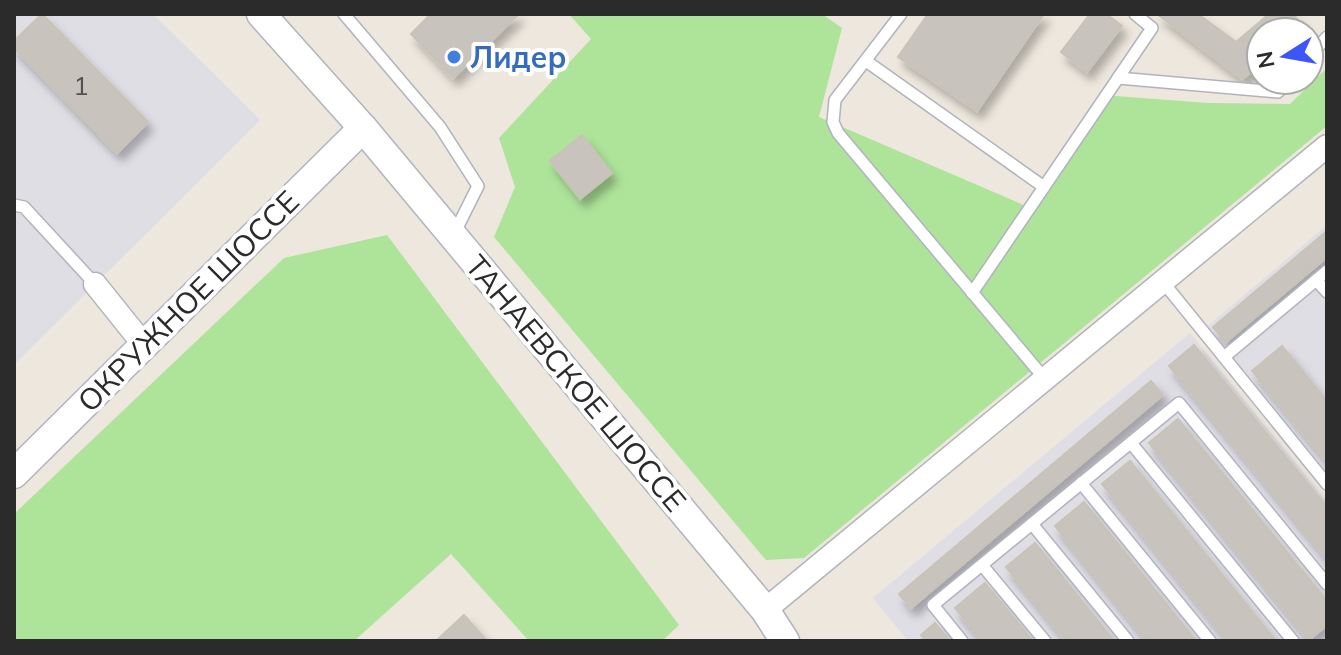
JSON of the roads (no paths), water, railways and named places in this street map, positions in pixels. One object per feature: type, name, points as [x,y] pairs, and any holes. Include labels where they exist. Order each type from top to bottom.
[{"type":"street","name":"ТАНАЕВСКОЕ ШОССЕ","points":[[261,14],[363,128],[765,610],[785,641]]},
{"type":"street","name":"ОКРУЖНОЕ ШОССЕ","points":[[14,474],[363,128]]},
{"type":"street","points":[[765,610],[1327,146]]},
{"type":"street","points":[[95,284],[144,345]]},
{"type":"lane","points":[[344,14],[440,127],[478,186],[453,236]]},
{"type":"lane","points":[[901,14],[835,100],[833,122],[838,133],[1045,379]]},
{"type":"lane","points":[[972,293],[1152,28],[1135,14]]},
{"type":"lane","points":[[866,61],[1044,187]]},
{"type":"lane","points":[[1118,78],[1245,89]]},
{"type":"lane","points":[[14,205],[24,207],[95,284]]},
{"type":"lane","points":[[1224,357],[1327,271]]},
{"type":"lane","points":[[1316,280],[1327,292]]},
{"type":"lane","points":[[1163,282],[1327,484]]},
{"type":"lane","points":[[962,641],[933,605],[1179,403],[1327,584]]},
{"type":"lane","points":[[1131,443],[1293,641]]},
{"type":"lane","points":[[1081,483],[1210,641]]},
{"type":"lane","points":[[1032,524],[1128,641]]},
{"type":"lane","points":[[982,565],[1045,641]]},
{"type":"place","name":"Лидер","points":[[454,57]]}]
